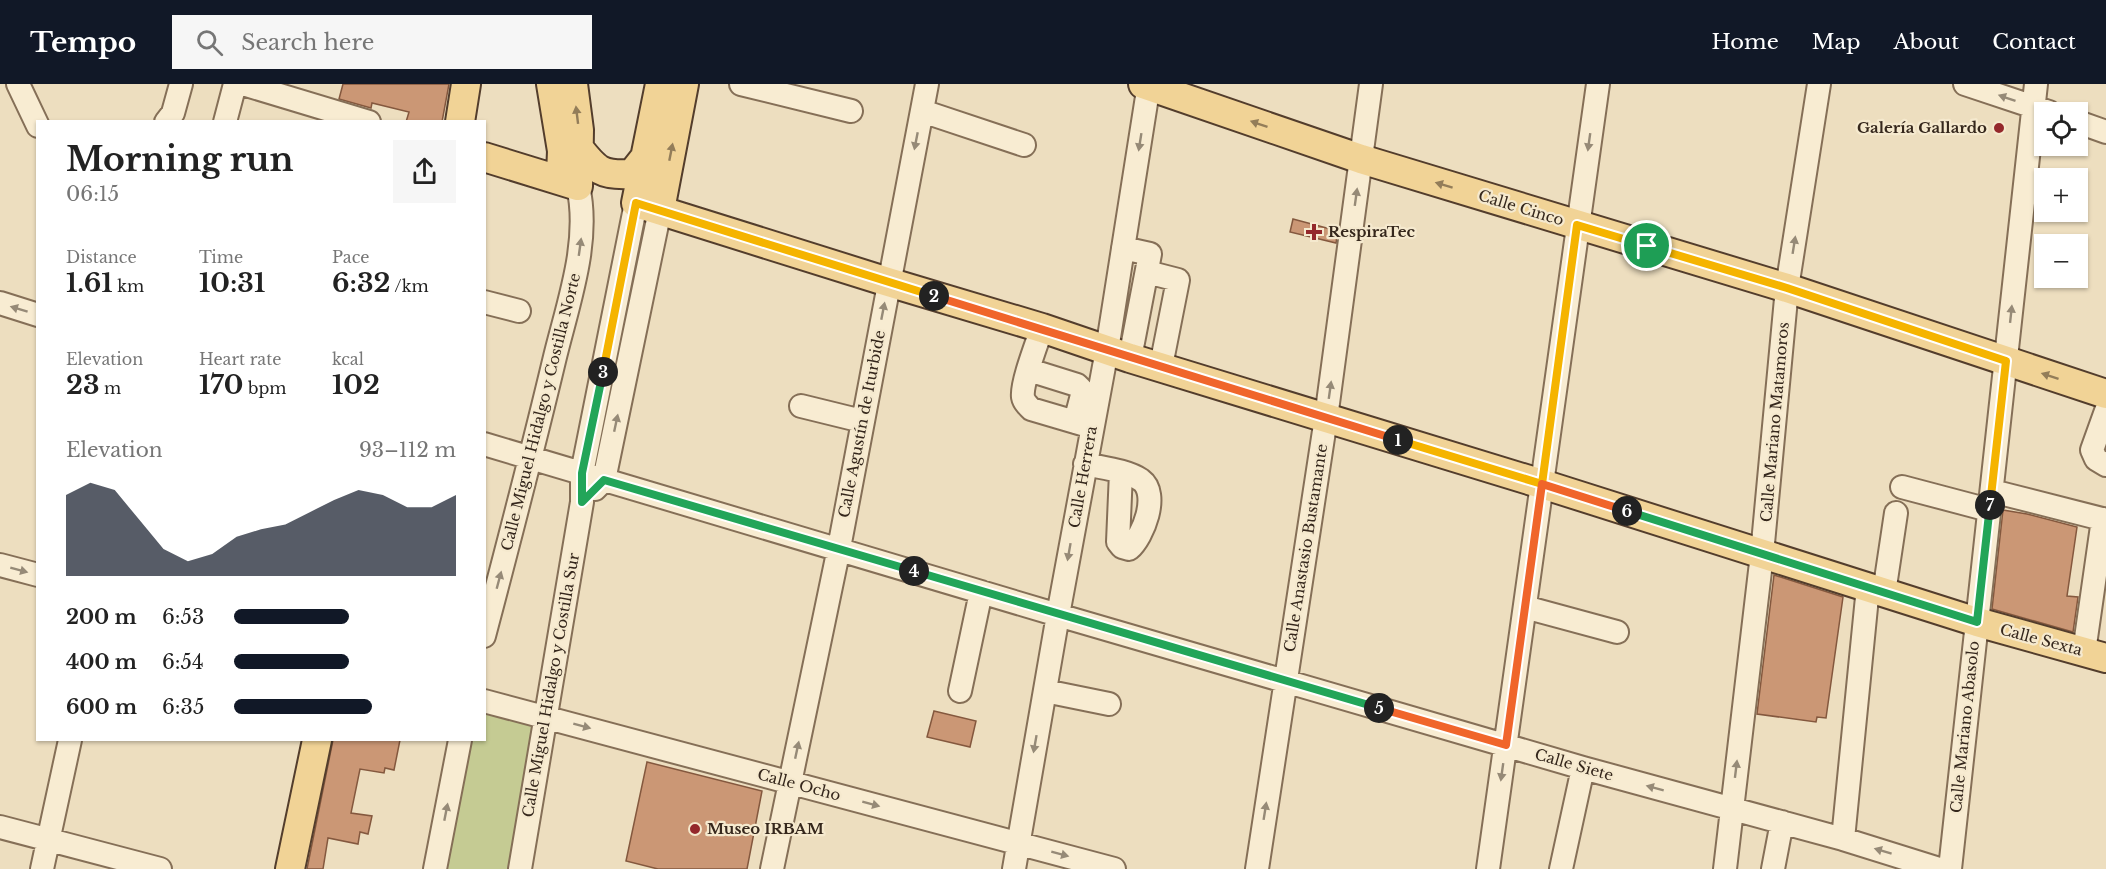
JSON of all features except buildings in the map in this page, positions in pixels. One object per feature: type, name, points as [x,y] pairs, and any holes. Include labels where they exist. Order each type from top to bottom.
[{"type":"main road","points":[[460,120],[466,84]]},
{"type":"main road","points":[[551,84],[562,151],[562,165],[569,183]]},
{"type":"main road","points":[[569,183],[578,147],[579,130],[573,84]]},
{"type":"main road","points":[[648,206],[643,160],[660,84]]},
{"type":"main road","points":[[648,206],[684,84]]},
{"type":"main road","name":"Calle Cinco","points":[[1147,85],[1361,159],[1787,288],[2106,394]]},
{"type":"main road","points":[[578,147],[590,162],[607,174],[632,174],[643,160]]},
{"type":"main road","points":[[486,158],[569,183]]},
{"type":"main road","name":"Calle Sexta","points":[[648,206],[1977,622],[2095,655]]},
{"type":"main road","points":[[290,869],[317,741]]},
{"type":"street","points":[[18,84],[36,122]]},
{"type":"street","points":[[167,120],[173,112],[181,84]]},
{"type":"street","points":[[226,120],[235,84]]},
{"type":"street","points":[[243,84],[325,115],[356,120]]},
{"type":"street","points":[[741,84],[851,111]]},
{"type":"street","name":"Calle Agustín de Iturbide","points":[[772,869],[838,548],[927,84]]},
{"type":"street","name":"Calle Anastasio Bustamante","points":[[1257,869],[1326,418],[1371,84]]},
{"type":"street","points":[[1488,869],[1598,84]]},
{"type":"street","name":"Calle Mariano Matamoros","points":[[1725,869],[1762,554],[1787,288],[1819,84]]},
{"type":"street","points":[[1965,84],[2034,108]]},
{"type":"street","name":"Calle Mariano Abasolo","points":[[2036,84],[2039,102]]},
{"type":"street","name":"Calle Herrera","points":[[1014,869],[1085,464],[1084,425],[1118,354],[1123,248],[1147,85]]},
{"type":"street","points":[[922,111],[1024,145]]},
{"type":"street","points":[[2088,126],[2106,132]]},
{"type":"street","name":"Calle Mariano Abasolo","points":[[1950,869],[2006,361],[2035,156]]},
{"type":"street","name":"Calle Miguel Hidalgo y Costilla Norte","points":[[486,628],[531,457],[581,247],[582,207],[569,183]]},
{"type":"street","points":[[582,502],[604,480],[627,370],[648,206]]},
{"type":"street","name":"Calle Miguel Hidalgo y Costilla Sur","points":[[520,869],[582,502],[582,473],[604,367],[648,206]]},
{"type":"street","points":[[1118,354],[1147,272],[1150,254],[1123,248]]},
{"type":"street","points":[[1147,272],[1178,280],[1161,366]]},
{"type":"street","points":[[0,303],[36,314]]},
{"type":"street","points":[[486,303],[519,311]]},
{"type":"street","points":[[1029,370],[1077,385],[1082,389],[1084,425],[1031,408],[1025,403],[1023,396],[1029,370],[1042,328]]},
{"type":"street","points":[[604,367],[627,370]]},
{"type":"street","points":[[801,406],[862,422]]},
{"type":"street","points":[[2106,411],[2092,450],[2096,459],[2106,465]]},
{"type":"street","name":"Calle Siete","points":[[486,445],[1058,615],[1583,768],[1844,839],[1939,869]]},
{"type":"street","points":[[1085,464],[1121,472]]},
{"type":"street","points":[[1902,487],[2105,520],[2095,655]]},
{"type":"street","points":[[1844,839],[1876,590],[1896,513]]},
{"type":"street","points":[[0,565],[36,574]]},
{"type":"street","points":[[960,691],[981,592]]},
{"type":"street","points":[[1525,607],[1617,632]]},
{"type":"street","points":[[1045,691],[1109,704]]},
{"type":"street","name":"Calle Ocho","points":[[486,702],[1114,869]]},
{"type":"street","points":[[42,869],[70,741]]},
{"type":"street","points":[[435,869],[460,741]]},
{"type":"street","points":[[1561,869],[1583,768]]},
{"type":"street","points":[[1773,869],[1782,822]]},
{"type":"street","points":[[0,827],[160,869]]},
{"type":"green space","points":[[486,704],[533,723],[511,869],[438,869],[462,741],[486,741]]},
{"type":"place","name":"Galería Gallardo","points":[[1999,128]]},
{"type":"place","name":"RespiraTec","points":[[1314,232]]},
{"type":"place","name":"Museo IRBAM","points":[[695,829]]},
{"type":"route","points":[[1647,246],[1577,225],[1542,484],[636,203],[582,473],[582,502],[604,480],[1506,745],[1542,484],[1977,622],[2006,361],[1787,288],[1647,246]]}]
